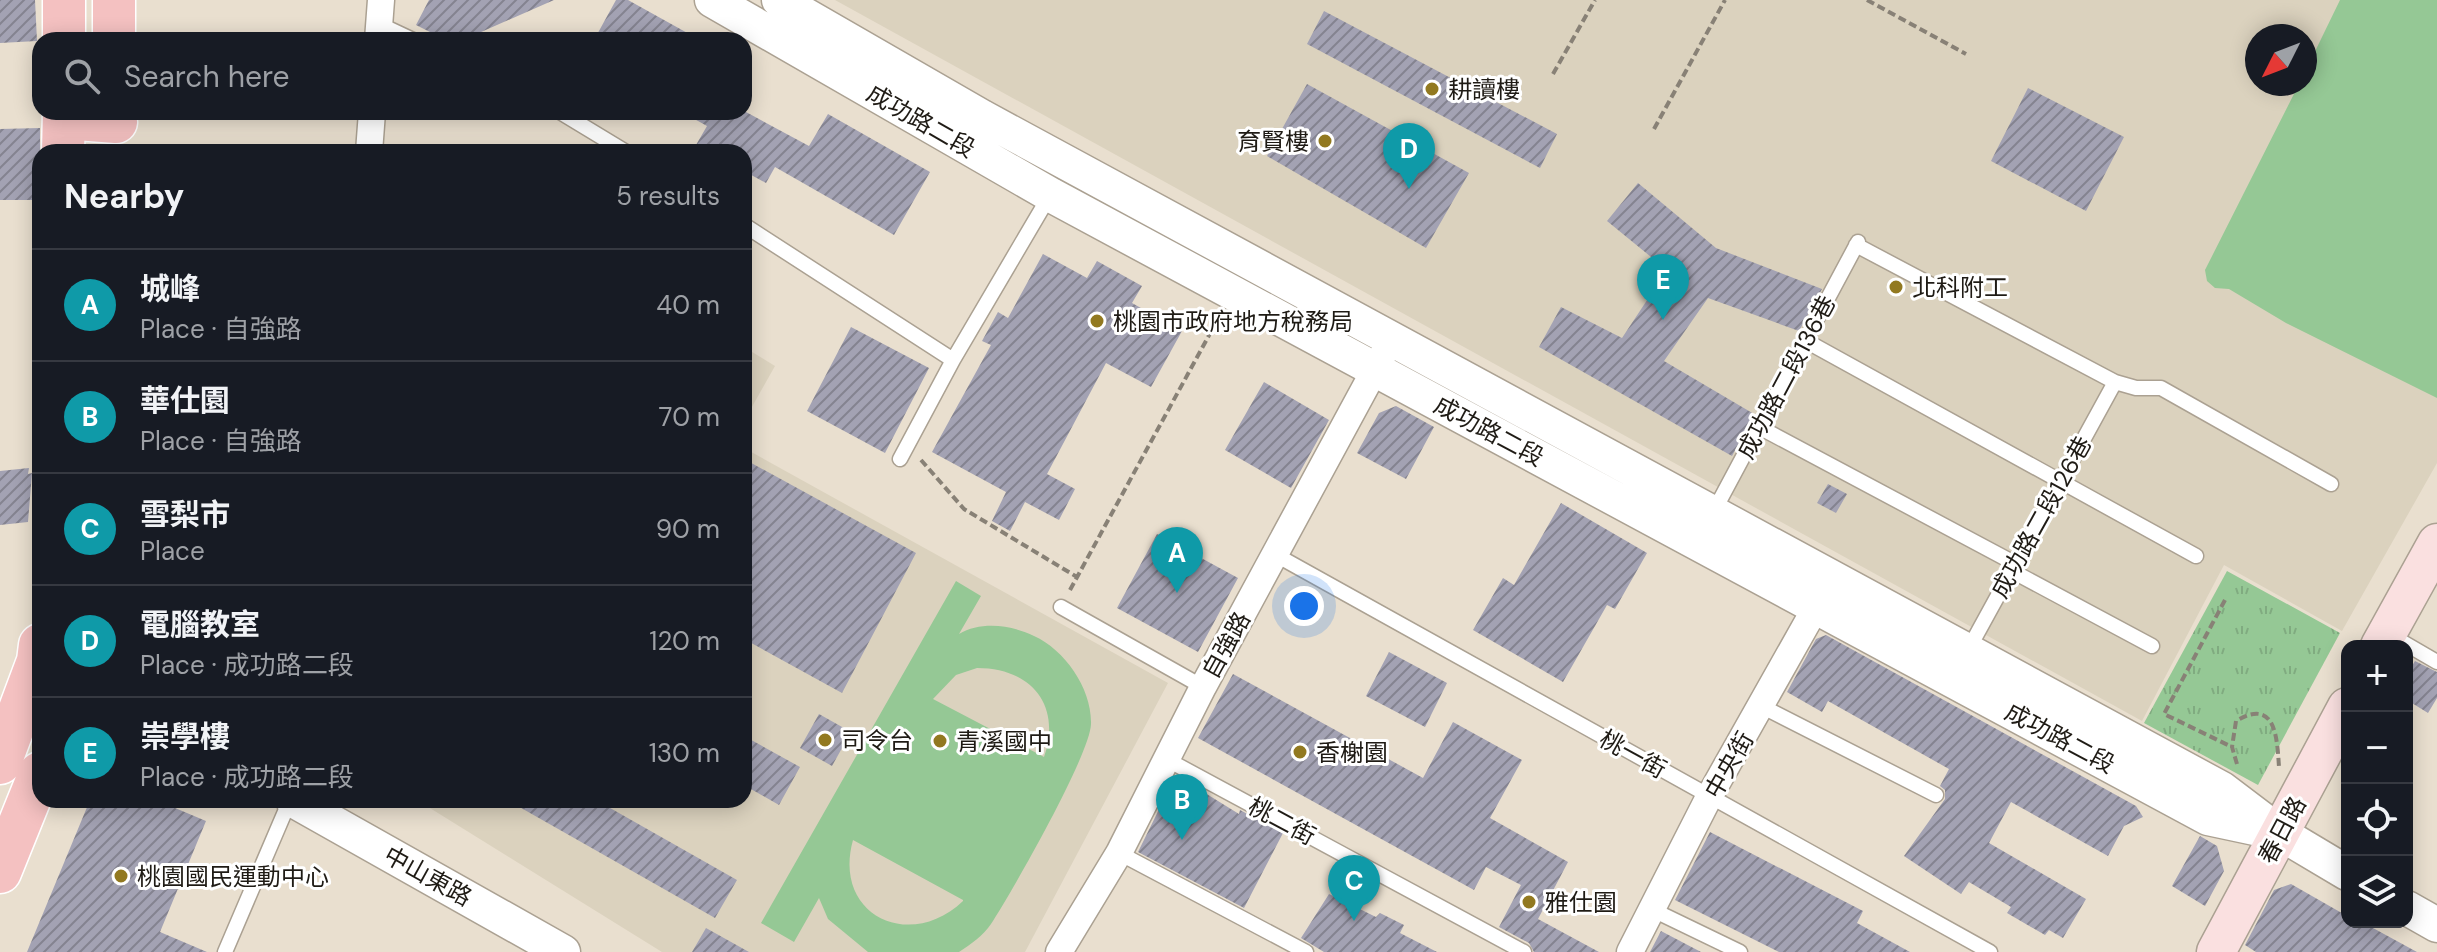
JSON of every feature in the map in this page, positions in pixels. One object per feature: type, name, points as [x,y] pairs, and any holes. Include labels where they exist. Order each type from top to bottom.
[{"type":"main road","points":[[64,0],[64,32]]},
{"type":"main road","points":[[114,0],[114,32]]},
{"type":"main road","points":[[64,127],[116,129]]},
{"type":"main road","points":[[2383,640],[2437,543]]},
{"type":"main road","points":[[0,763],[32,675]]},
{"type":"main road","name":"春日路","points":[[2216,952],[2344,712]]},
{"type":"main road","points":[[0,872],[32,793]]},
{"type":"street","name":"成功路二段","points":[[712,0],[1088,216],[1375,370],[1824,593],[1966,653],[2222,789],[2280,833],[2341,869]]},
{"type":"street","name":"成功路二段","points":[[779,0],[1105,184],[1713,513],[1824,593],[2208,818],[2280,833]]},
{"type":"street","points":[[370,144],[371,120]]},
{"type":"street","points":[[1088,216],[1105,184]]},
{"type":"street","points":[[1222,288],[1230,251]]},
{"type":"street","name":"自強路","points":[[1059,952],[1119,853],[1203,687],[1392,338]]},
{"type":"street","name":"中央街","points":[[1630,952],[1709,797],[1763,707],[1824,593]]},
{"type":"street","name":"中山東路","points":[[306,808],[563,952]]},
{"type":"street","points":[[2413,911],[2437,925]]},
{"type":"lane","points":[[379,21],[399,32]]},
{"type":"lane","points":[[573,120],[613,144]]},
{"type":"lane","points":[[904,452],[953,360],[1051,195]]},
{"type":"lane","points":[[752,230],[953,360]]},
{"type":"lane","name":"成功路二段136巷","points":[[1713,513],[1857,243],[2115,382]]},
{"type":"lane","points":[[1806,341],[2196,556]]},
{"type":"lane","points":[[2115,382],[2136,388],[2161,388],[2331,484]]},
{"type":"lane","name":"成功路二段126巷","points":[[1966,653],[2115,382]]},
{"type":"lane","points":[[1759,427],[2152,646]]},
{"type":"lane","name":"桃一街","points":[[1276,555],[1990,952]]},
{"type":"lane","points":[[1061,607],[1203,687]]},
{"type":"lane","points":[[2413,652],[2437,662]]},
{"type":"lane","points":[[1763,707],[1936,795]]},
{"type":"lane","name":"桃二街","points":[[1166,759],[1524,952]]},
{"type":"lane","points":[[225,952],[288,808]]},
{"type":"lane","points":[[1119,853],[1306,952]]},
{"type":"lane","points":[[1653,910],[1740,952]]},
{"type":"path","points":[[1553,74],[1595,0]]},
{"type":"path","points":[[1654,129],[1725,0]]},
{"type":"path","points":[[1867,0],[1966,54]]},
{"type":"path","points":[[1061,607],[1222,288]]},
{"type":"path","points":[[904,452],[964,509],[1077,577]]},
{"type":"path","points":[[2225,600],[2164,714],[2232,747]]},
{"type":"path","points":[[2240,772],[2232,747],[2236,721],[2250,713],[2264,715],[2277,735],[2280,770]]},
{"type":"shaded area","name":"北科附工","points":[[835,0],[2437,0],[2437,463],[2342,631],[2224,565],[2142,721]]},
{"type":"shaded area","points":[[752,352],[775,366],[752,407]]},
{"type":"shaded area","name":"青溪國中","points":[[752,452],[1168,683],[1025,952],[662,952],[430,808],[752,808]]},
{"type":"green space","points":[[2340,0],[2437,0],[2437,398],[2286,323],[2229,289],[2215,288],[2207,281],[2205,270],[2293,96],[2317,96],[2317,47]]},
{"type":"green space","points":[[2227,571],[2340,633],[2258,785],[2144,723]]},
{"type":"green space","points":[[956,581],[981,596],[959,634],[987,626],[1016,629],[1045,642],[1066,661],[1087,697],[1091,724],[1087,740],[1032,855],[991,924],[976,940],[959,952],[868,952],[828,919],[819,898],[794,942],[761,923]],"holes":[[[977,668],[1013,675],[1027,682],[1038,693],[1049,721],[1044,757],[933,699],[956,675]],[[853,840],[963,900],[963,901],[942,916],[920,924],[899,924],[880,918],[865,906],[854,888],[850,866]]]},
{"type":"building","points":[[0,0],[35,0],[37,32],[32,32],[32,41],[0,43]]},
{"type":"building","points":[[429,0],[554,0],[481,32],[430,32],[416,25]]},
{"type":"building","points":[[616,0],[628,0],[686,32],[598,32]]},
{"type":"building","name":"耕讀樓","points":[[1324,11],[1557,134],[1540,168],[1307,44]]},
{"type":"building","points":[[1307,84],[1469,173],[1426,248],[1267,156]]},
{"type":"building","points":[[2028,88],[2124,137],[2086,211],[1991,161]]},
{"type":"building","points":[[828,114],[930,172],[894,235],[775,167],[766,183],[752,175],[752,144],[697,144],[707,126],[696,120],[752,120],[752,115],[809,146]]},
{"type":"building","points":[[40,128],[40,144],[32,144],[32,200],[0,200],[0,129]]},
{"type":"building","points":[[1638,183],[1716,248],[1822,289],[1799,331],[1708,298],[1664,361],[1754,414],[1732,456],[1539,347],[1561,307],[1622,338],[1667,270],[1607,221]]},
{"type":"building","points":[[1043,254],[1087,278],[1097,261],[1142,286],[1132,303],[1182,331],[1151,387],[1106,363],[1047,474],[1075,489],[1059,520],[1025,502],[1010,531],[992,521],[1006,492],[932,452],[991,345],[982,341],[998,312],[1008,318]]},
{"type":"building","points":[[851,327],[929,368],[885,453],[807,411]]},
{"type":"building","points":[[1264,382],[1329,420],[1291,488],[1225,450]]},
{"type":"building","points":[[1396,406],[1434,427],[1406,479],[1357,453],[1379,413]]},
{"type":"building","points":[[752,463],[916,553],[842,693],[752,643]]},
{"type":"building","points":[[29,468],[28,474],[32,473],[28,522],[0,525],[0,471]]},
{"type":"building","points":[[1828,484],[1847,494],[1836,513],[1817,503]]},
{"type":"building","points":[[1561,503],[1647,553],[1615,609],[1607,605],[1563,682],[1473,630],[1503,578],[1514,585]]},
{"type":"building","points":[[1157,534],[1238,578],[1198,652],[1117,608]]},
{"type":"building","points":[[1826,635],[2136,806],[2143,817],[2124,826],[2108,856],[2011,802],[1989,843],[2086,899],[2063,938],[2049,930],[2045,935],[2007,913],[2011,907],[1969,882],[1961,894],[1904,856],[1945,799],[1945,790],[1940,786],[1949,769],[1828,701],[1822,712],[1787,692],[1816,639]]},
{"type":"building","points":[[1389,652],[1447,683],[1425,727],[1366,696]]},
{"type":"building","points":[[2415,661],[2437,672],[2437,698],[2428,713],[2413,704]]},
{"type":"building","points":[[1233,674],[1423,778],[1453,722],[1522,760],[1490,818],[1568,862],[1538,919],[1599,952],[1534,952],[1529,943],[1499,927],[1521,885],[1486,867],[1474,890],[1198,738]]},
{"type":"building","name":"司令台","points":[[819,714],[851,732],[832,766],[800,748]]},
{"type":"building","points":[[752,740],[800,767],[779,805],[752,790]]},
{"type":"building","points":[[1184,780],[1239,814],[1240,810],[1283,833],[1244,908],[1138,852],[1171,785]]},
{"type":"building","name":"桃園國民運動中心","points":[[87,808],[175,808],[206,821],[160,932],[207,952],[27,952]]},
{"type":"building","points":[[521,808],[610,808],[737,880],[715,918]]},
{"type":"building","points":[[1710,832],[1863,911],[1857,923],[1910,952],[1779,952],[1675,900]]},
{"type":"building","points":[[2200,836],[2217,846],[2224,871],[2205,906],[2172,886]]},
{"type":"building","points":[[2291,884],[2341,913],[2341,928],[2373,928],[2417,952],[2256,952],[2245,945],[2274,890]]},
{"type":"building","points":[[1329,894],[1376,917],[1380,913],[1404,925],[1400,933],[1437,952],[1324,952],[1301,938]]},
{"type":"building","points":[[706,928],[749,952],[692,952]]},
{"type":"building","points":[[1661,931],[1701,952],[1650,952]]},
{"type":"place","name":"耕讀樓","points":[[1432,89]]},
{"type":"place","name":"育賢樓","points":[[1325,141]]},
{"type":"place","name":"電腦教室","points":[[1409,189]]},
{"type":"place","name":"北科附工","points":[[1896,287]]},
{"type":"place","name":"崇學樓","points":[[1663,320]]},
{"type":"place","name":"桃園市政府地方稅務局","points":[[1097,321]]},
{"type":"place","name":"城峰","points":[[1177,593]]},
{"type":"place","name":"司令台","points":[[825,740]]},
{"type":"place","name":"青溪國中","points":[[940,741]]},
{"type":"place","name":"香榭園","points":[[1300,752]]},
{"type":"place","name":"華仕園","points":[[1182,840]]},
{"type":"place","name":"桃園國民運動中心","points":[[121,876]]},
{"type":"place","name":"雅仕園","points":[[1529,902]]},
{"type":"place","name":"雪梨市","points":[[1354,921]]}]
